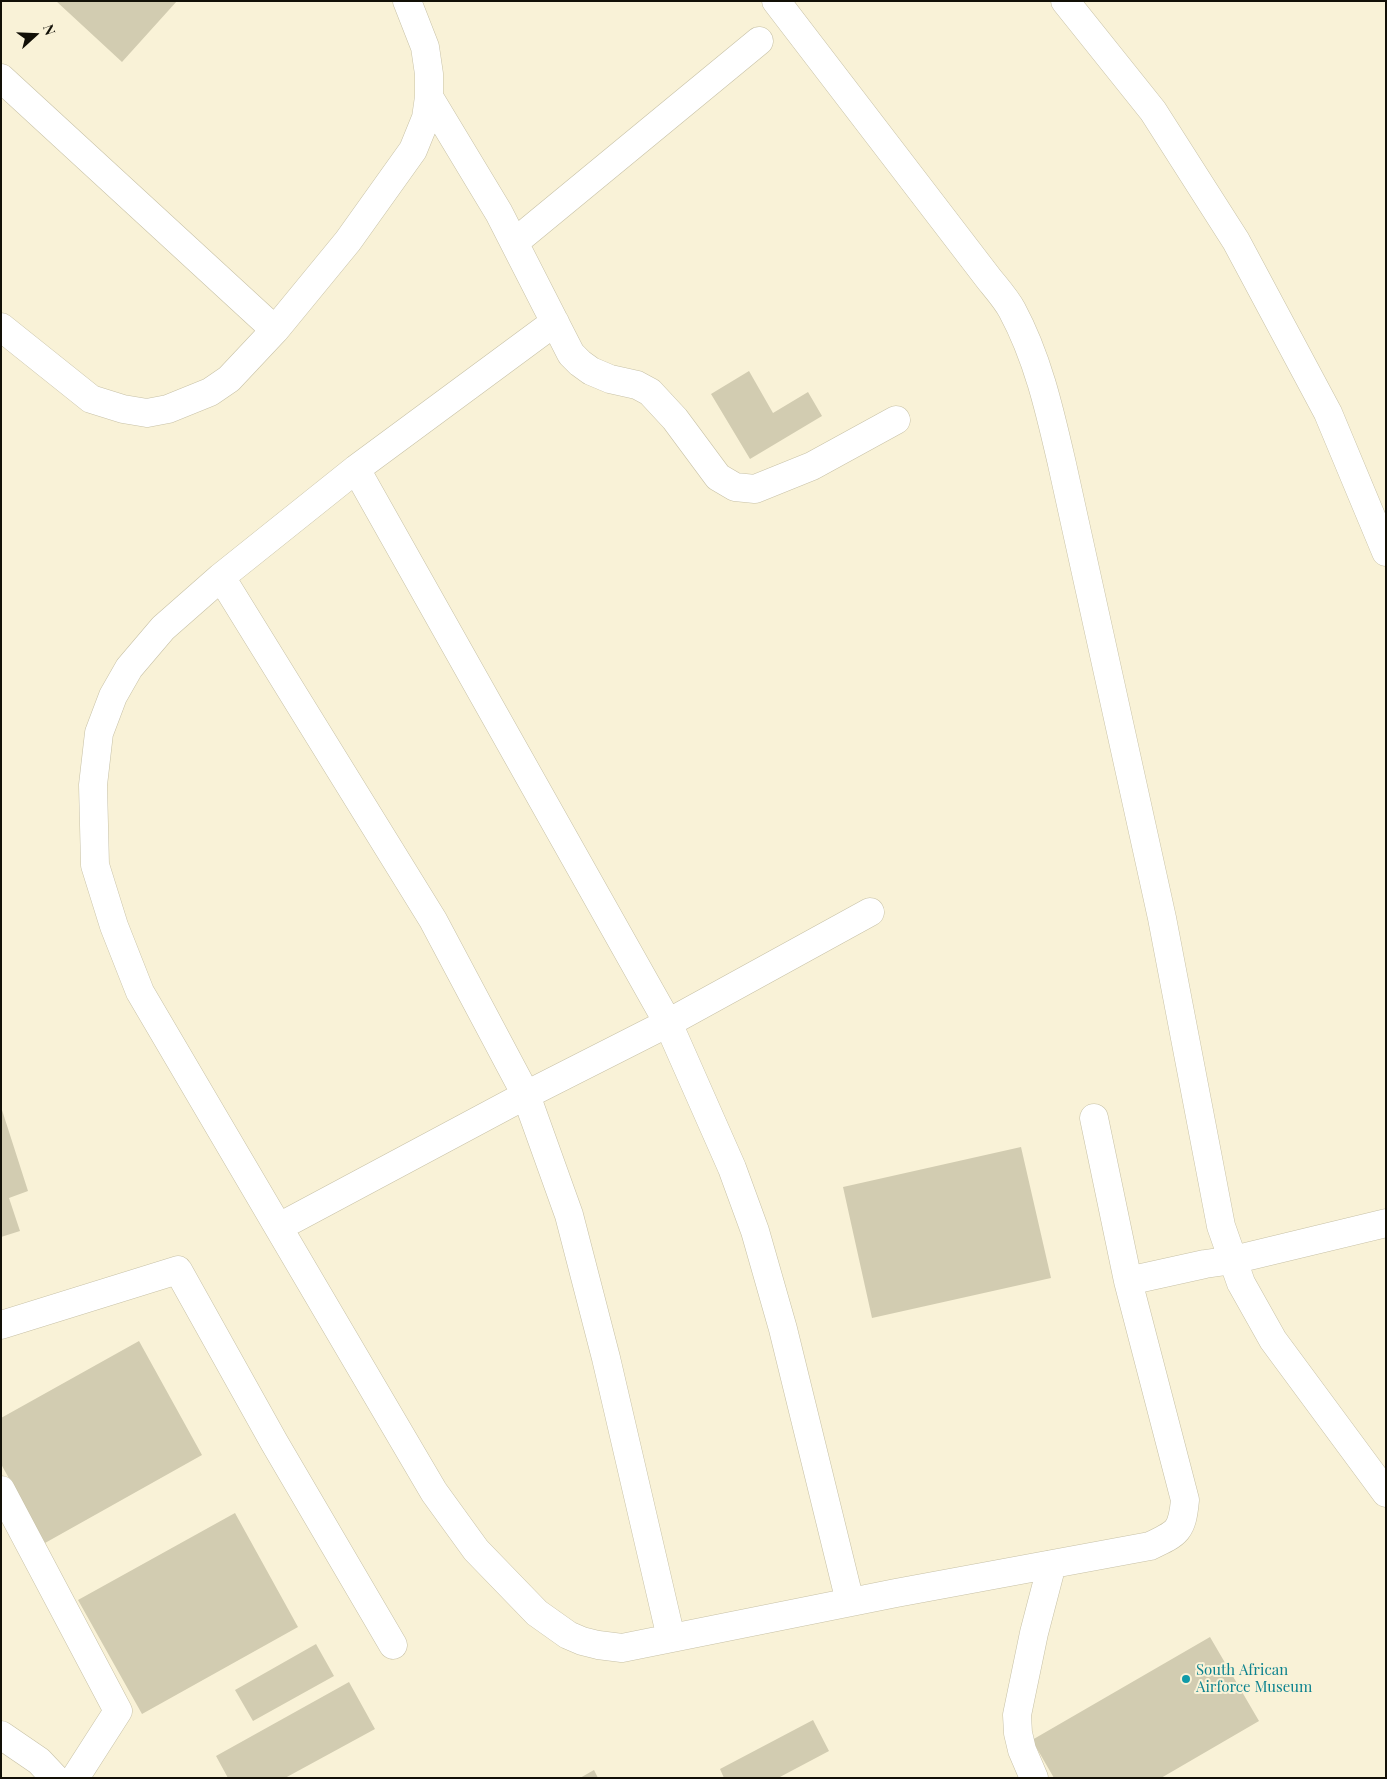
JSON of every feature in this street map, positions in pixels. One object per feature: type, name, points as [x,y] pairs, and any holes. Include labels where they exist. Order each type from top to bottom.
[{"type":"lane","points":[[1,327],[91,399],[123,409],[147,413],[168,409],[210,392],[229,379],[275,330],[348,241],[413,150],[426,118],[429,74],[424,47],[407,1]]},
{"type":"lane","points":[[776,1],[995,286],[1011,308],[1025,337],[1049,408],[1062,464],[1162,918],[1222,1226],[1241,1283],[1273,1340],[1386,1493]]},
{"type":"lane","points":[[1065,1],[1152,111],[1236,241],[1328,413],[1386,552]]},
{"type":"lane","points":[[515,242],[759,41]]},
{"type":"lane","points":[[1,78],[275,330]]},
{"type":"lane","points":[[429,96],[499,212],[571,354],[580,363],[600,375],[637,385],[650,392],[675,419],[718,477],[735,487],[755,489],[812,466],[896,420]]},
{"type":"lane","points":[[554,322],[356,469],[221,577],[163,628],[129,668],[113,696],[99,733],[93,785],[95,865],[114,926],[140,992],[434,1492],[476,1550],[537,1613],[568,1635],[598,1645],[622,1648],[850,1602],[1150,1546],[1170,1537],[1182,1522],[1185,1500],[1128,1280],[1094,1118]]},
{"type":"lane","points":[[356,469],[668,1023],[732,1168],[755,1231],[783,1329],[850,1602]]},
{"type":"lane","points":[[221,577],[432,920],[526,1095],[569,1215],[606,1358],[671,1638]]},
{"type":"lane","points":[[279,1227],[526,1095],[668,1023],[870,912]]},
{"type":"lane","points":[[1128,1280],[1233,1260],[1386,1223]]},
{"type":"lane","points":[[1,1325],[178,1270],[274,1442],[393,1644]]},
{"type":"lane","points":[[1,1490],[118,1711],[75,1778]]},
{"type":"lane","points":[[1034,1778],[1022,1750],[1018,1733],[1017,1715],[1034,1633],[1052,1564]]},
{"type":"lane","points":[[1,1735],[39,1761],[55,1778]]},
{"type":"building","points":[[56,1],[177,1],[122,62]]},
{"type":"building","points":[[749,371],[773,413],[808,392],[822,416],[750,459],[711,394]]},
{"type":"building","points":[[2,1110],[28,1191],[9,1198],[20,1231],[1,1237]]},
{"type":"building","points":[[1021,1147],[1051,1278],[872,1318],[843,1187]]},
{"type":"building","points":[[139,1341],[202,1455],[45,1543],[1,1464],[1,1418]]},
{"type":"building","points":[[235,1513],[298,1627],[142,1714],[78,1600]]},
{"type":"building","name":"South African Airforce Museum","points":[[1210,1637],[1259,1721],[1161,1778],[1054,1778],[1032,1740]]},
{"type":"building","points":[[316,1644],[334,1676],[253,1721],[235,1690]]},
{"type":"building","points":[[349,1682],[375,1729],[285,1778],[228,1778],[216,1756]]},
{"type":"building","points":[[813,1720],[829,1751],[778,1778],[724,1778],[720,1769]]},
{"type":"building","points":[[594,1770],[598,1778],[580,1778]]},
{"type":"place","name":"South African Airforce Museum","points":[[1186,1679]]}]
